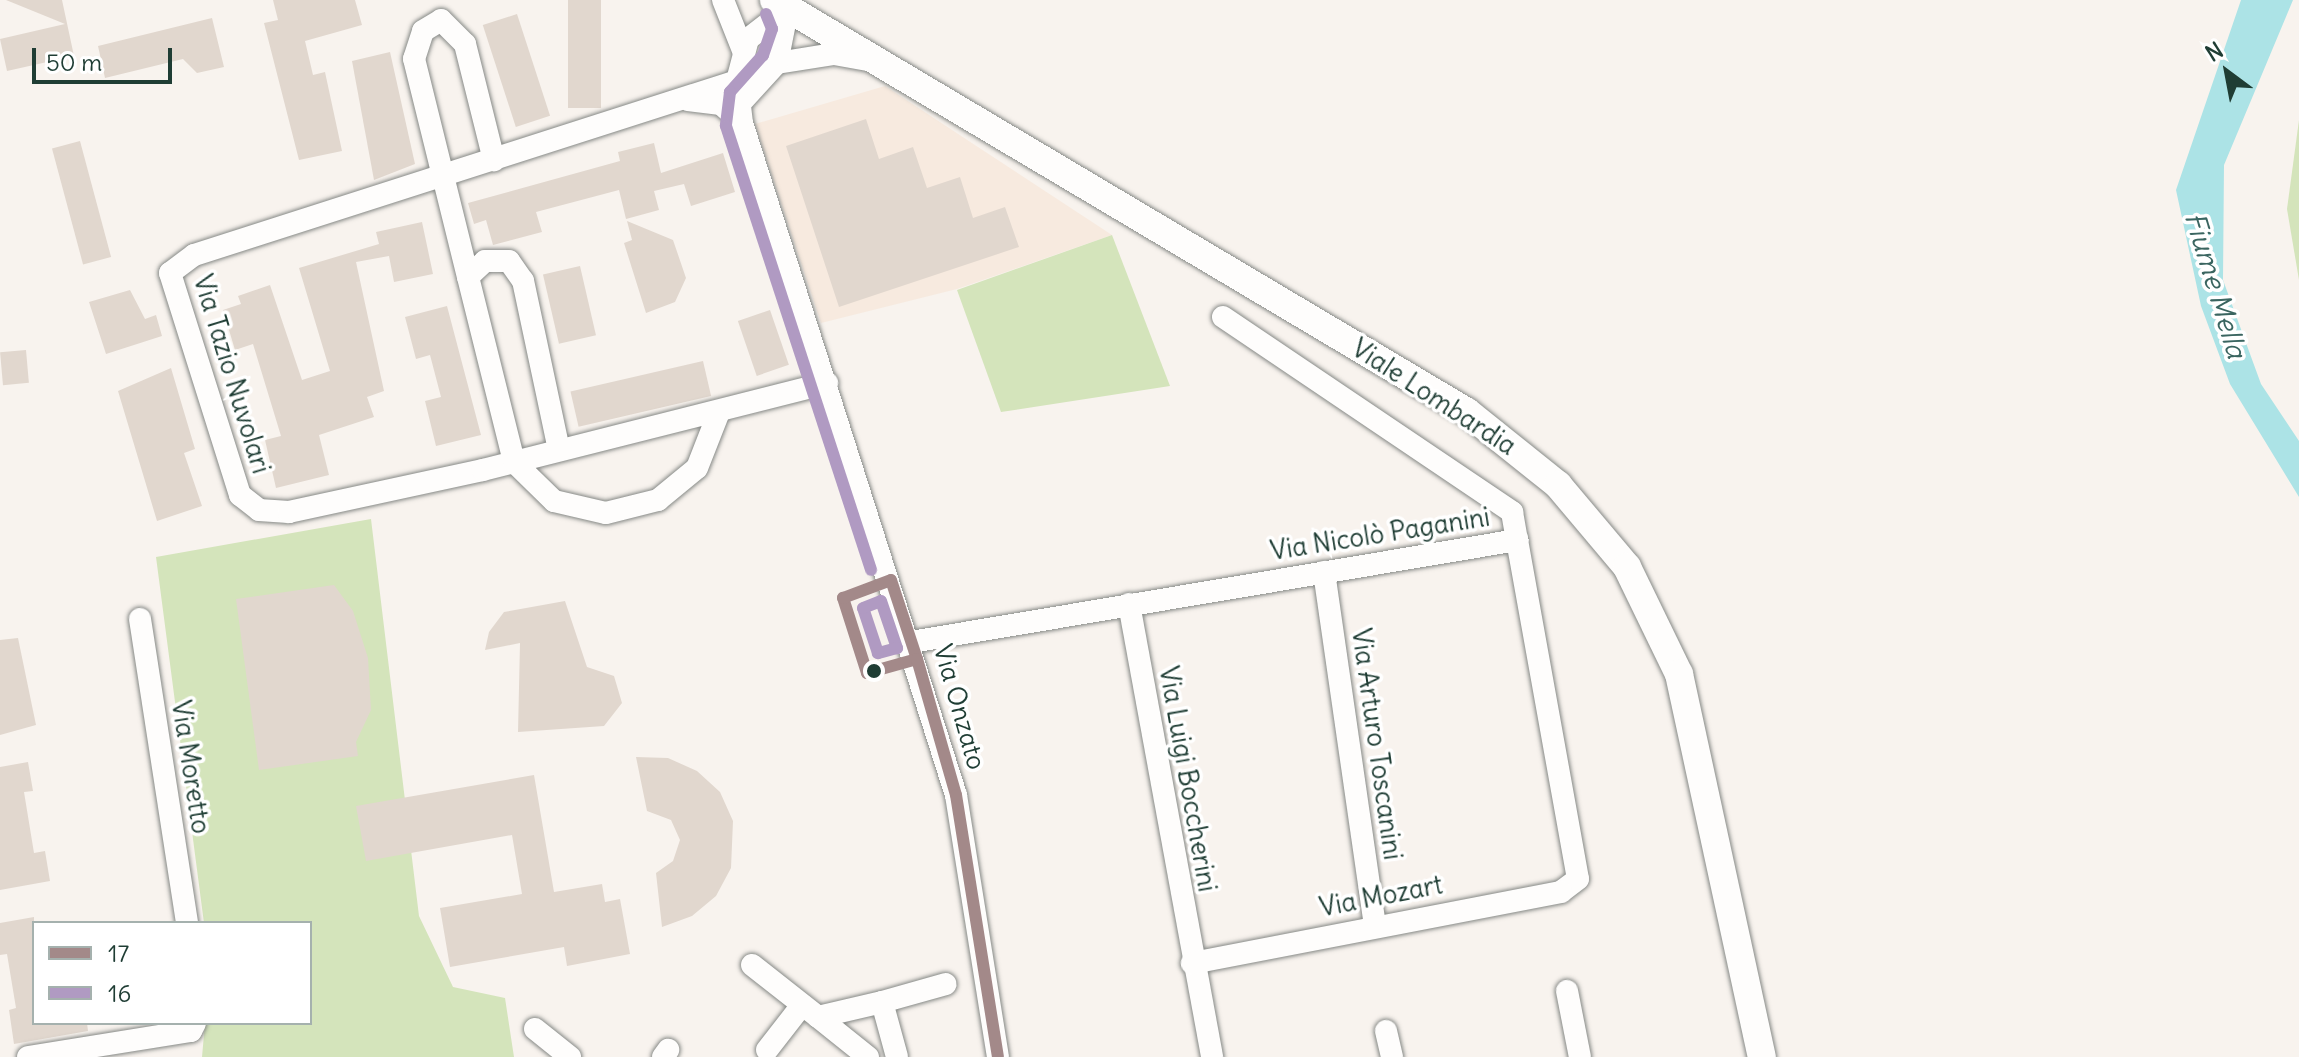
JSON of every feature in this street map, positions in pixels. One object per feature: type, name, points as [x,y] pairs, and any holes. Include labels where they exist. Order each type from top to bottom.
[{"type":"street","points":[[723,0],[744,53]]},
{"type":"street","points":[[742,123],[740,90],[748,39],[781,4]]},
{"type":"street","points":[[777,63],[781,4]]},
{"type":"street","name":"Viale Lombardia","points":[[781,4],[1467,412],[1547,475],[1596,527],[1645,600],[1679,674],[1762,1057]]},
{"type":"street","points":[[494,160],[465,44],[441,20],[423,31],[414,59],[514,462],[554,501],[606,513],[658,500],[697,468],[719,412]]},
{"type":"street","points":[[740,90],[777,63],[834,54],[877,61]]},
{"type":"street","name":"Via Tazio Nuvolari","points":[[740,90],[687,100],[194,255],[170,273],[240,495],[259,510],[289,512],[514,462],[827,383]]},
{"type":"street","points":[[687,100],[721,104],[742,123]]},
{"type":"street","name":"Via Onzato","points":[[742,123],[911,642],[956,795],[998,1057]]},
{"type":"street","points":[[468,277],[485,261],[509,261],[523,281],[559,450]]},
{"type":"street","points":[[1223,317],[1512,512],[1517,540]]},
{"type":"street","name":"Via Nicolò Paganini","points":[[911,642],[1517,540],[1578,879]]},
{"type":"street","name":"Via Arturo Toscanini","points":[[1324,572],[1375,925]]},
{"type":"street","name":"Via Luigi Boccherini","points":[[1129,604],[1192,963],[1212,1057]]},
{"type":"street","name":"Via Moretto","points":[[140,619],[187,921]]},
{"type":"street","name":"Via Mozart","points":[[1192,963],[1375,925],[1561,892],[1578,879]]},
{"type":"street","points":[[752,965],[868,1057]]},
{"type":"street","points":[[767,1050],[810,1011],[882,1002],[946,984]]},
{"type":"street","points":[[1567,991],[1580,1057]]},
{"type":"street","points":[[882,1002],[897,1057]]},
{"type":"street","points":[[28,1057],[191,1031],[194,1025]]},
{"type":"street","points":[[535,1029],[570,1057]]},
{"type":"street","points":[[1386,1031],[1392,1057]]},
{"type":"shaded area","points":[[885,86],[1112,235],[957,289],[821,323],[755,124]]},
{"type":"green space","points":[[2299,120],[2299,280],[2287,209]]},
{"type":"green space","points":[[1112,235],[1170,386],[1001,412],[957,290]]},
{"type":"green space","points":[[371,519],[419,916],[453,987],[505,998],[514,1057],[202,1057],[205,1025],[312,1025],[312,921],[204,921],[156,557]]},
{"type":"water","name":"Fiume Mella","points":[[2241,0],[2293,0],[2224,165],[2223,280],[2261,384],[2299,441],[2299,497],[2230,384],[2201,306],[2176,190]]},
{"type":"building","points":[[6,0],[62,0],[74,56],[7,71],[0,39],[65,24]]},
{"type":"building","points":[[273,0],[355,0],[362,25],[305,41],[313,75],[325,72],[342,151],[299,160],[264,23],[278,20]]},
{"type":"building","points":[[568,0],[601,0],[601,108],[568,108]]},
{"type":"building","points":[[517,14],[550,116],[516,127],[483,25]]},
{"type":"building","points":[[212,18],[224,67],[197,73],[183,59],[105,78],[98,46]]},
{"type":"building","points":[[390,52],[415,164],[374,180],[352,61]]},
{"type":"building","points":[[866,119],[879,159],[913,147],[927,188],[960,177],[973,218],[1005,207],[1019,247],[839,307],[786,146]]},
{"type":"building","points":[[80,141],[111,257],[83,264],[52,149]]},
{"type":"building","points":[[654,143],[661,173],[723,153],[735,192],[691,206],[684,184],[654,191],[659,210],[626,219],[619,190],[536,212],[542,232],[493,245],[486,220],[474,224],[468,203],[620,161],[618,152]]},
{"type":"building","points":[[627,221],[673,240],[686,278],[675,302],[646,313],[624,243],[632,240]]},
{"type":"building","points":[[422,222],[433,274],[394,282],[389,256],[356,262],[384,391],[367,397],[374,417],[319,435],[329,475],[276,488],[265,440],[281,436],[253,344],[235,350],[223,310],[241,304],[238,296],[270,285],[302,380],[330,371],[299,268],[379,244],[376,232]]},
{"type":"building","points":[[580,266],[596,335],[559,344],[543,275]]},
{"type":"building","points":[[130,290],[145,319],[156,315],[162,336],[106,354],[89,302]]},
{"type":"building","points":[[447,306],[481,435],[436,446],[425,401],[441,397],[430,355],[416,359],[405,317]]},
{"type":"building","points":[[770,310],[789,365],[757,376],[738,321]]},
{"type":"building","points":[[26,350],[29,383],[3,385],[0,352]]},
{"type":"building","points":[[703,361],[711,396],[579,427],[570,392]]},
{"type":"building","points":[[171,368],[195,449],[184,453],[202,506],[157,521],[118,391]]},
{"type":"building","points":[[334,585],[353,611],[368,658],[371,710],[356,742],[358,756],[259,770],[236,599]]},
{"type":"building","points":[[565,601],[587,667],[614,676],[622,703],[604,726],[518,732],[520,643],[485,650],[489,632],[504,612]]},
{"type":"building","points":[[18,638],[36,725],[0,735],[0,640]]},
{"type":"building","points":[[636,757],[668,758],[697,771],[720,792],[733,821],[731,868],[716,896],[692,916],[662,927],[656,873],[673,861],[680,840],[671,820],[647,811]]},
{"type":"building","points":[[28,762],[33,791],[24,792],[34,853],[45,851],[50,881],[0,890],[0,767]]},
{"type":"building","points":[[534,775],[554,892],[602,884],[605,902],[620,899],[630,954],[567,966],[564,947],[450,967],[440,908],[522,894],[512,835],[366,861],[356,806]]},
{"type":"building","points":[[34,917],[32,1025],[87,1025],[88,1031],[14,1044],[9,1010],[16,1008],[7,954],[0,955],[0,923]]},
{"type":"transit line","name":"16","points":[[766,14],[772,29],[763,55],[730,92],[726,126],[871,570]]},
{"type":"transit line","name":"17","points":[[891,580],[917,659],[867,673],[843,598],[891,580]]},
{"type":"transit line","name":"16","points":[[881,601],[897,648],[878,653],[863,608],[881,601]]},
{"type":"transit line","name":"17","points":[[917,659],[956,795],[998,1057]]}]
